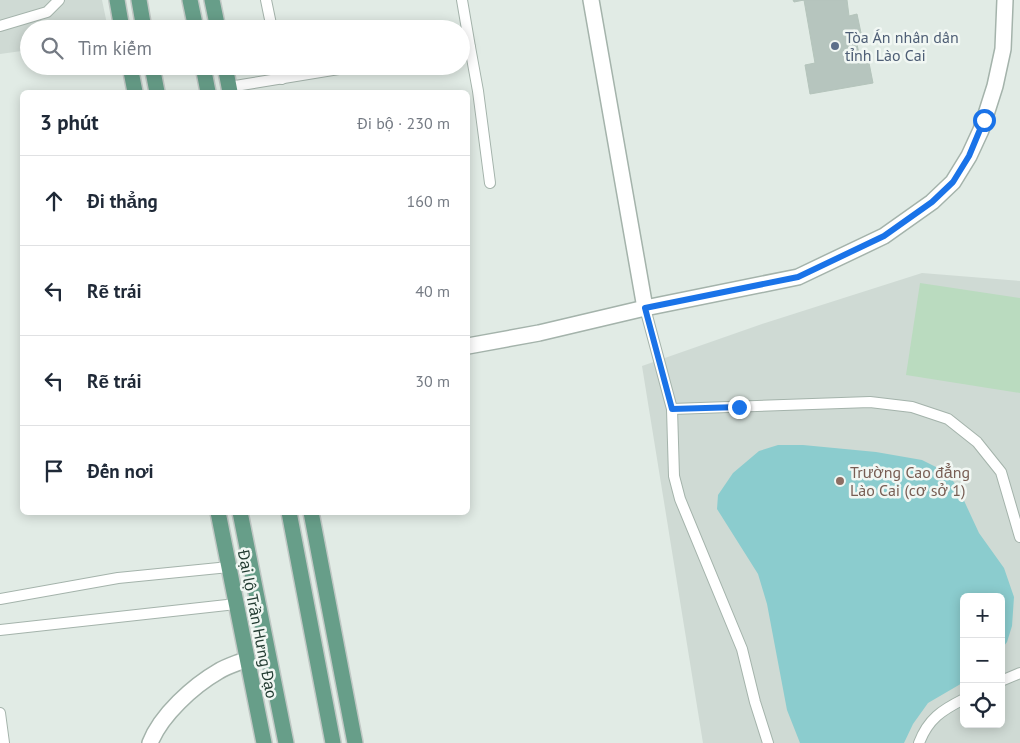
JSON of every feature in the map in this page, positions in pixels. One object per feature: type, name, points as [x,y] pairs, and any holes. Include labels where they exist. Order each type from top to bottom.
[{"type":"main road","points":[[116,0],[120,20]]},
{"type":"main road","points":[[139,0],[142,20]]},
{"type":"main road","points":[[190,0],[194,20]]},
{"type":"main road","points":[[212,0],[216,20]]},
{"type":"main road","points":[[132,75],[135,90]]},
{"type":"main road","points":[[154,75],[157,90]]},
{"type":"main road","points":[[205,75],[208,90]]},
{"type":"main road","points":[[226,75],[229,90]]},
{"type":"main road","name":"Đại lộ Trần Hưng Đạo","points":[[219,515],[264,743]]},
{"type":"main road","name":"Đại lộ Trần Hưng Đạo","points":[[241,515],[286,743]]},
{"type":"main road","points":[[290,515],[333,743]]},
{"type":"main road","points":[[312,515],[355,743]]},
{"type":"street","points":[[591,0],[645,308]]},
{"type":"street","points":[[470,346],[539,333],[645,308],[798,277],[884,236],[932,202],[953,182],[965,163],[986,116],[995,86],[1003,48],[1004,0]]},
{"type":"street","points":[[150,743],[155,731],[170,711],[189,694],[218,671],[247,659]]},
{"type":"lane","points":[[20,20],[47,12],[59,0]]},
{"type":"lane","points":[[266,0],[270,20]]},
{"type":"lane","points":[[462,0],[464,20]]},
{"type":"lane","points":[[0,26],[20,20]]},
{"type":"lane","points":[[470,62],[478,91],[490,183]]},
{"type":"lane","points":[[281,75],[282,79]]},
{"type":"lane","points":[[229,90],[305,75]]},
{"type":"lane","points":[[645,308],[672,409],[674,476],[680,499],[742,649],[755,702],[768,743]]},
{"type":"lane","points":[[672,409],[870,402],[912,407],[948,419],[977,442],[1001,472],[1020,537]]},
{"type":"lane","points":[[0,599],[118,578],[229,567]]},
{"type":"lane","points":[[0,630],[236,604]]},
{"type":"lane","points":[[1005,680],[1020,673]]},
{"type":"lane","points":[[919,743],[924,729],[942,710],[960,701]]},
{"type":"lane","points":[[0,713],[4,743]]},
{"type":"shaded area","points":[[0,0],[102,0],[106,20],[20,20],[20,51],[0,54]]},
{"type":"shaded area","name":"Trường Cao đẳng Lào Cai (cơ sở 1)","points":[[922,273],[1020,281],[1020,743],[703,743],[642,366],[762,324]]},
{"type":"green space","points":[[920,283],[1020,298],[1020,393],[906,375]]},
{"type":"water","points":[[778,445],[803,445],[876,452],[922,460],[948,473],[960,492],[979,533],[1004,568],[1014,597],[1012,626],[1007,642],[1005,645],[1005,593],[960,593],[960,684],[928,703],[913,724],[904,743],[800,743],[787,710],[767,604],[758,574],[717,509],[718,495],[733,473],[759,451]]},
{"type":"building","name":"Tòa Án nhân dân tỉnh Lào Cai","points":[[804,0],[847,0],[849,16],[857,14],[861,33],[855,34],[860,59],[868,58],[873,83],[810,94],[805,65],[815,63]]},
{"type":"place","name":"Tòa Án nhân dân tỉnh Lào Cai","points":[[835,46]]},
{"type":"place","name":"Trường Cao đẳng Lào Cai (cơ sở 1)","points":[[840,481]]},
{"type":"route","points":[[739,407],[672,409],[645,308],[798,277],[884,236],[932,202],[953,182],[969,156],[984,120]]}]
